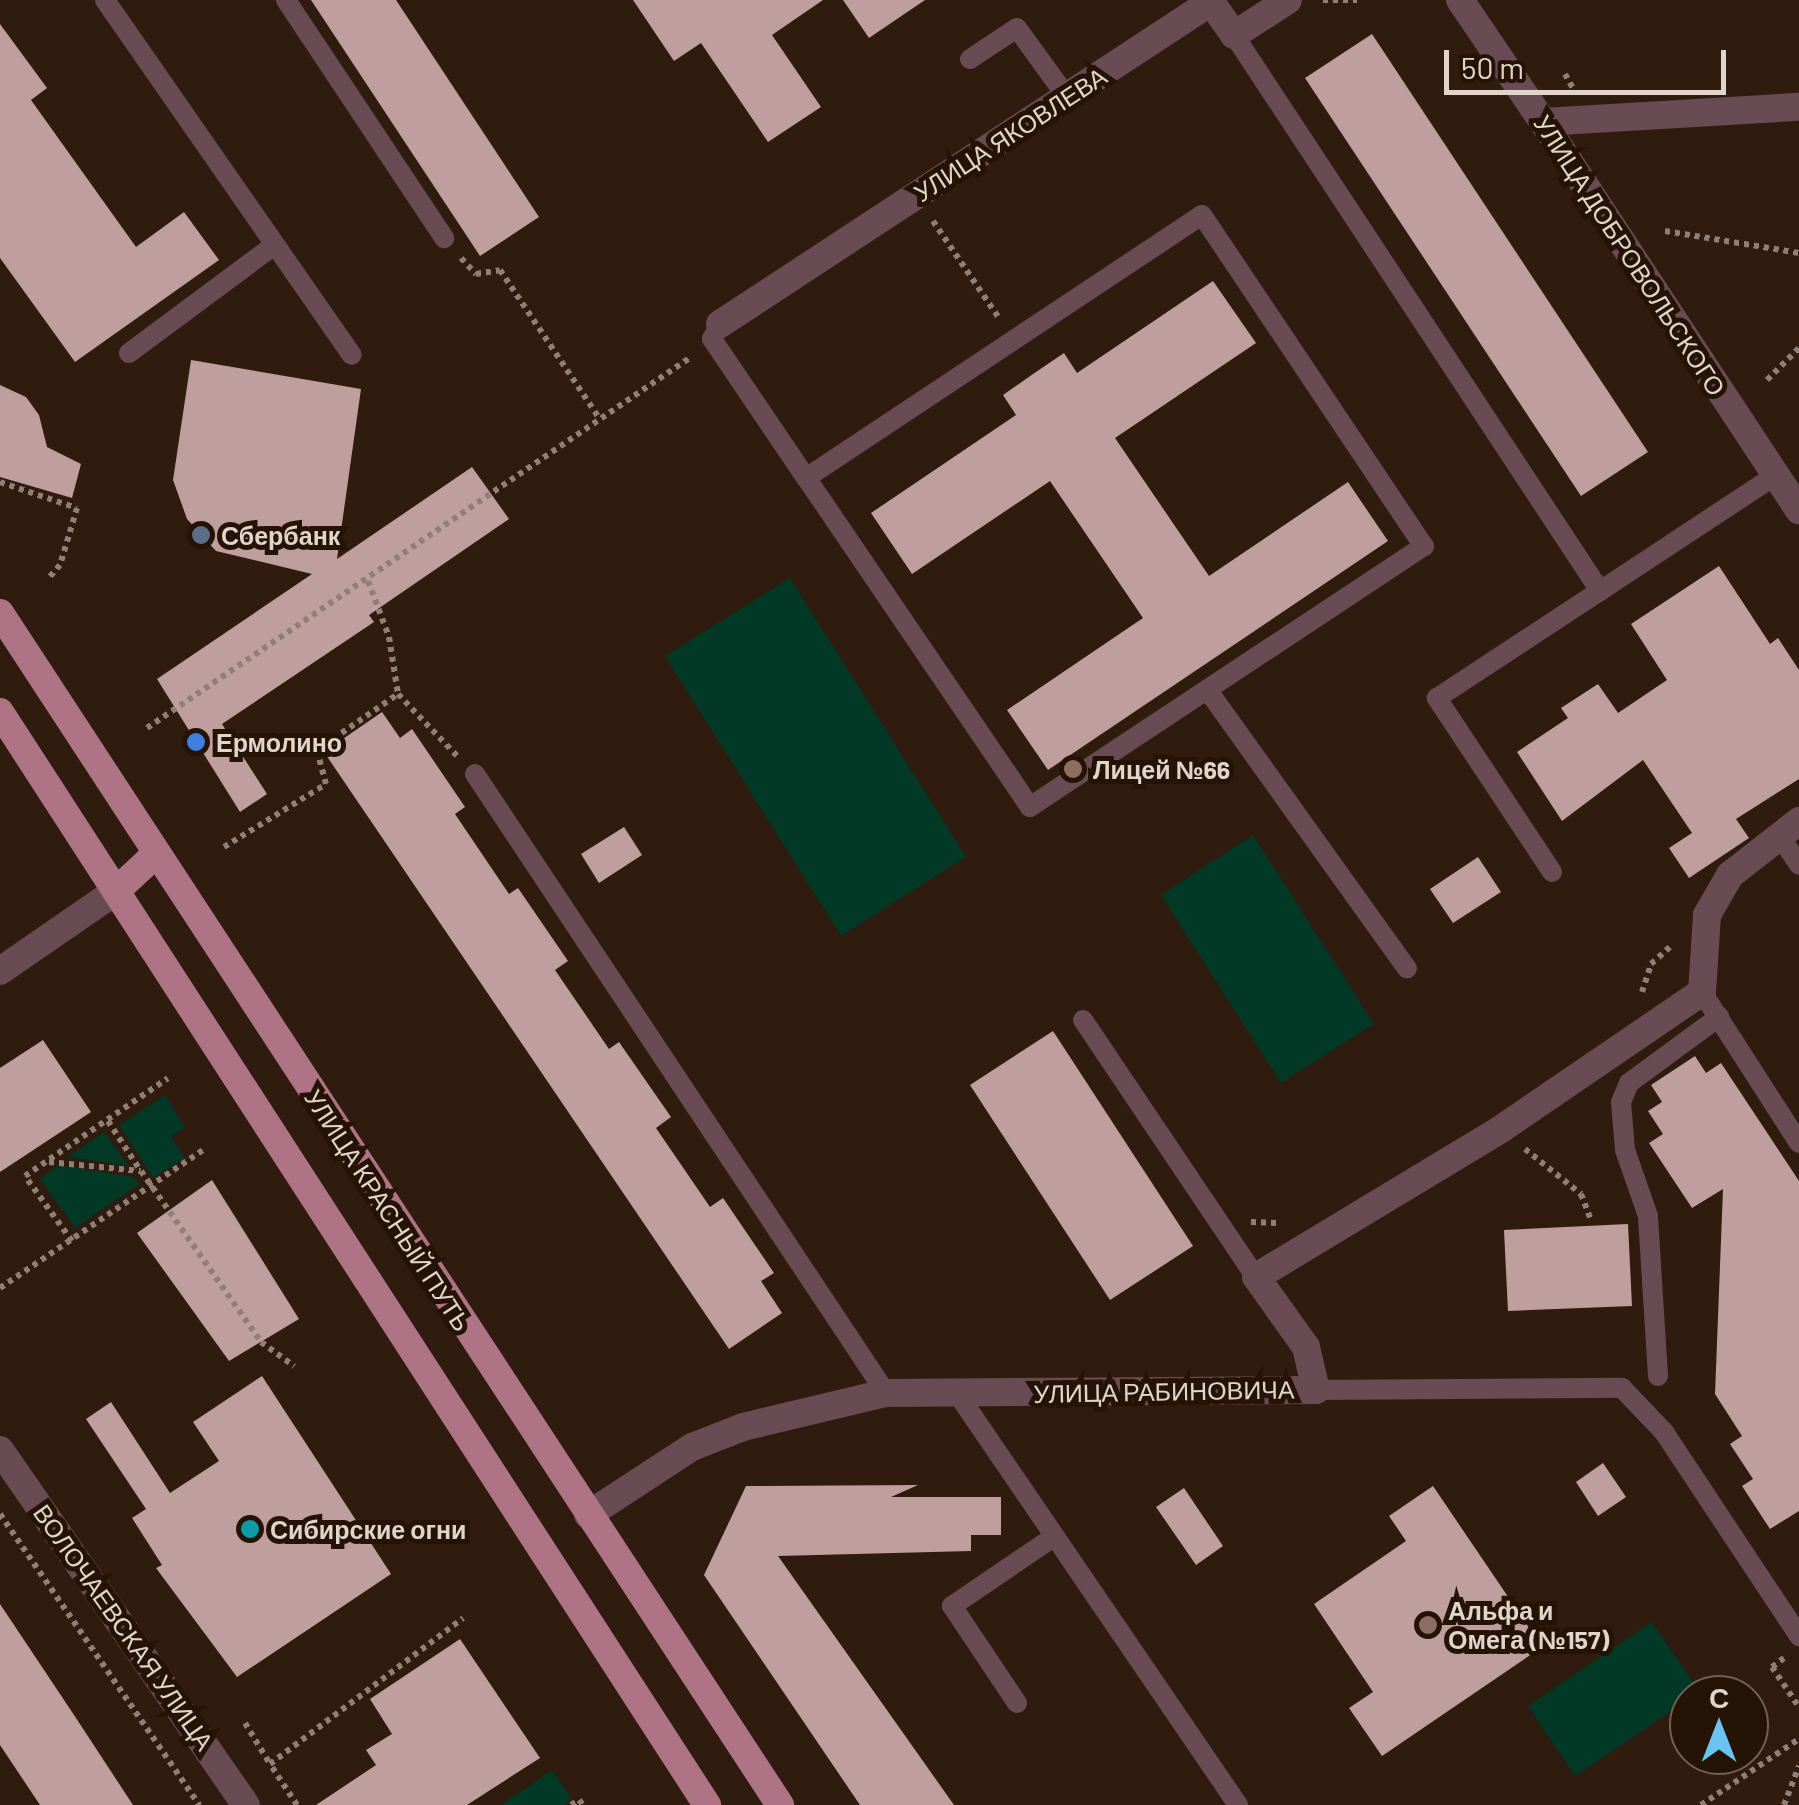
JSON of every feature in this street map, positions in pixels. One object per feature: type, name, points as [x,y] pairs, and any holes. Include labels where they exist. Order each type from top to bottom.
[{"type":"main road","name":"УЛИЦА КРАСНЫЙ ПУТЬ","points":[[0,613],[780,1805]]},
{"type":"main road","points":[[0,712],[707,1805]]},
{"type":"main road","points":[[116,891],[156,854]]},
{"type":"street","points":[[1234,36],[1288,0]]},
{"type":"street","name":"УЛИЦА ДОБРОВОЛЬСКОГО","points":[[1460,0],[1799,510]]},
{"type":"street","name":"УЛИЦА ЯКОВЛЕВА","points":[[716,331],[1211,1],[1234,36]]},
{"type":"street","points":[[1543,122],[1799,108]]},
{"type":"street","points":[[1256,1277],[1501,1130],[1702,992],[1707,915],[1730,875],[1789,828]]},
{"type":"street","points":[[0,971],[116,891]]},
{"type":"street","name":"УЛИЦА РАБИНОВИЧА","points":[[588,1515],[692,1447],[743,1427],[886,1393],[1316,1390],[1306,1347],[1256,1277]]},
{"type":"street","name":"ВОЛОЧАЕВСКАЯ УЛИЦА","points":[[0,1450],[246,1805]]},
{"type":"lane","points":[[105,0],[272,246],[352,355]]},
{"type":"lane","points":[[286,0],[444,238]]},
{"type":"lane","points":[[970,59],[1016,28],[1066,97]]},
{"type":"lane","points":[[1234,36],[1600,591]]},
{"type":"lane","points":[[716,331],[806,478],[1030,807],[1424,546],[1202,215],[806,478]]},
{"type":"lane","points":[[130,353],[272,246]]},
{"type":"lane","points":[[1552,872],[1437,698],[1776,475]]},
{"type":"lane","points":[[1209,692],[1407,969]]},
{"type":"lane","points":[[475,774],[886,1393]]},
{"type":"lane","points":[[1789,828],[1799,865]]},
{"type":"lane","points":[[1702,992],[1799,1144]]},
{"type":"lane","points":[[1658,1376],[1648,1216],[1625,1150],[1621,1102],[1629,1083],[1719,1017]]},
{"type":"lane","points":[[1083,1020],[1256,1277]]},
{"type":"lane","points":[[1316,1390],[1622,1388],[1664,1432],[1799,1636]]},
{"type":"lane","points":[[957,1393],[1052,1538],[1238,1805]]},
{"type":"lane","points":[[1017,1703],[952,1606],[1052,1538]]},
{"type":"path","points":[[1323,0],[1356,0]]},
{"type":"path","points":[[916,195],[1013,338]]},
{"type":"path","points":[[1665,231],[1799,253]]},
{"type":"path","points":[[444,238],[476,274],[500,270],[600,418]]},
{"type":"path","points":[[147,728],[368,581],[716,331]]},
{"type":"path","points":[[1767,380],[1799,348]]},
{"type":"path","points":[[0,482],[77,508],[60,565],[48,579]]},
{"type":"path","points":[[368,581],[390,637],[398,694],[475,774]]},
{"type":"path","points":[[224,847],[326,784],[318,750],[398,694]]},
{"type":"path","points":[[1641,996],[1651,964],[1707,915]]},
{"type":"path","points":[[72,1241],[25,1176],[168,1078]]},
{"type":"path","points":[[108,1121],[261,1342],[294,1366]]},
{"type":"path","points":[[1501,1130],[1581,1194],[1591,1220]]},
{"type":"path","points":[[0,1271],[4,1286],[206,1148]]},
{"type":"path","points":[[50,1162],[141,1171]]},
{"type":"path","points":[[1226,1231],[1252,1222],[1274,1226],[1291,1216]]},
{"type":"path","points":[[0,1514],[199,1805]]},
{"type":"path","points":[[270,1764],[463,1618]]},
{"type":"path","points":[[1799,1648],[1772,1667],[1799,1708]]},
{"type":"path","points":[[245,1724],[297,1805]]},
{"type":"path","points":[[1701,1805],[1799,1739]]},
{"type":"path","points":[[1784,1805],[1799,1766]]},
{"type":"path","points":[[571,1805],[579,1800],[583,1805]]},
{"type":"green space","points":[[790,578],[966,857],[841,936],[665,656]]},
{"type":"green space","points":[[1253,835],[1374,1024],[1281,1083],[1161,895]]},
{"type":"green space","points":[[165,1095],[185,1128],[171,1137],[185,1158],[153,1178],[119,1125]]},
{"type":"green space","points":[[104,1132],[129,1166],[68,1157]]},
{"type":"green space","points":[[58,1165],[134,1177],[140,1184],[75,1228],[40,1179]]},
{"type":"green space","points":[[1652,1622],[1688,1675],[1669,1675],[1669,1713],[1575,1776],[1528,1706]]},
{"type":"green space","points":[[552,1770],[572,1799],[564,1805],[501,1805]]},
{"type":"building","points":[[311,0],[396,0],[539,217],[480,256]]},
{"type":"building","points":[[633,0],[823,0],[772,35],[821,107],[768,142],[701,43],[674,61]]},
{"type":"building","points":[[843,0],[925,0],[869,38]]},
{"type":"building","points":[[0,24],[47,88],[31,100],[136,247],[184,212],[219,260],[75,362],[0,258]]},
{"type":"building","points":[[1372,34],[1648,452],[1581,496],[1305,78]]},
{"type":"building","points":[[1213,281],[1256,343],[1115,438],[1209,576],[1348,482],[1388,541],[1048,770],[1007,710],[1143,618],[1050,481],[912,574],[871,513],[1016,415],[1003,395],[1033,374],[1064,353],[1077,373]]},
{"type":"building","points":[[191,360],[361,389],[337,559],[472,467],[509,519],[369,615],[374,622],[222,724],[267,794],[240,812],[157,679],[312,574],[216,551],[187,519],[173,480]]},
{"type":"building","points":[[0,385],[26,397],[39,415],[47,447],[81,464],[72,498],[0,477]]},
{"type":"building","points":[[1719,566],[1770,644],[1778,638],[1799,670],[1799,779],[1736,819],[1749,838],[1689,878],[1669,848],[1692,833],[1643,760],[1562,821],[1517,752],[1568,718],[1561,708],[1598,684],[1618,713],[1667,680],[1631,624]]},
{"type":"building","points":[[382,712],[400,738],[412,729],[465,807],[455,814],[509,894],[518,888],[568,961],[555,970],[609,1049],[619,1042],[671,1117],[656,1128],[710,1207],[723,1198],[774,1273],[761,1281],[782,1313],[729,1349],[324,752]]},
{"type":"building","points":[[624,827],[642,855],[599,883],[581,854]]},
{"type":"building","points":[[1478,857],[1501,892],[1453,923],[1430,889]]},
{"type":"building","points":[[1053,1031],[1193,1246],[1110,1300],[970,1085]]},
{"type":"building","points":[[43,1040],[91,1112],[0,1172],[0,1068]]},
{"type":"building","points":[[1695,1056],[1706,1073],[1721,1063],[1799,1181],[1799,1511],[1770,1529],[1742,1486],[1753,1479],[1730,1444],[1742,1436],[1715,1394],[1723,1189],[1692,1208],[1649,1143],[1663,1134],[1648,1111],[1662,1102],[1651,1085]]},
{"type":"building","points":[[212,1180],[299,1319],[229,1361],[137,1233]]},
{"type":"building","points":[[1628,1224],[1632,1306],[1508,1311],[1504,1230]]},
{"type":"building","name":"Сибирские огни","points":[[262,1376],[391,1574],[237,1677],[156,1568],[162,1565],[132,1518],[146,1509],[86,1419],[111,1402],[170,1493],[219,1461],[193,1422]]},
{"type":"building","points":[[1603,1463],[1626,1497],[1598,1516],[1576,1482]]},
{"type":"building","points":[[918,1485],[891,1497],[1001,1497],[1001,1535],[971,1535],[971,1551],[778,1556],[954,1805],[860,1805],[704,1575],[746,1486]]},
{"type":"building","name":"Альфа и Омега (№157)","points":[[1433,1486],[1542,1647],[1382,1756],[1349,1708],[1373,1692],[1314,1604],[1406,1541],[1389,1516]]},
{"type":"building","points":[[1184,1488],[1223,1546],[1196,1565],[1156,1507]]},
{"type":"building","points":[[0,1604],[133,1805],[40,1805],[0,1745]]},
{"type":"building","points":[[460,1639],[540,1758],[467,1805],[316,1805],[376,1765],[366,1750],[392,1734],[370,1699]]},
{"type":"place","name":"Сбербанк","points":[[201,535]]},
{"type":"place","name":"Ермолино","points":[[196,742]]},
{"type":"place","name":"Лицей №66","points":[[1073,769]]},
{"type":"place","name":"Сибирские огни","points":[[250,1529]]},
{"type":"place","name":"Альфа и Омега (№157)","points":[[1428,1625]]}]
